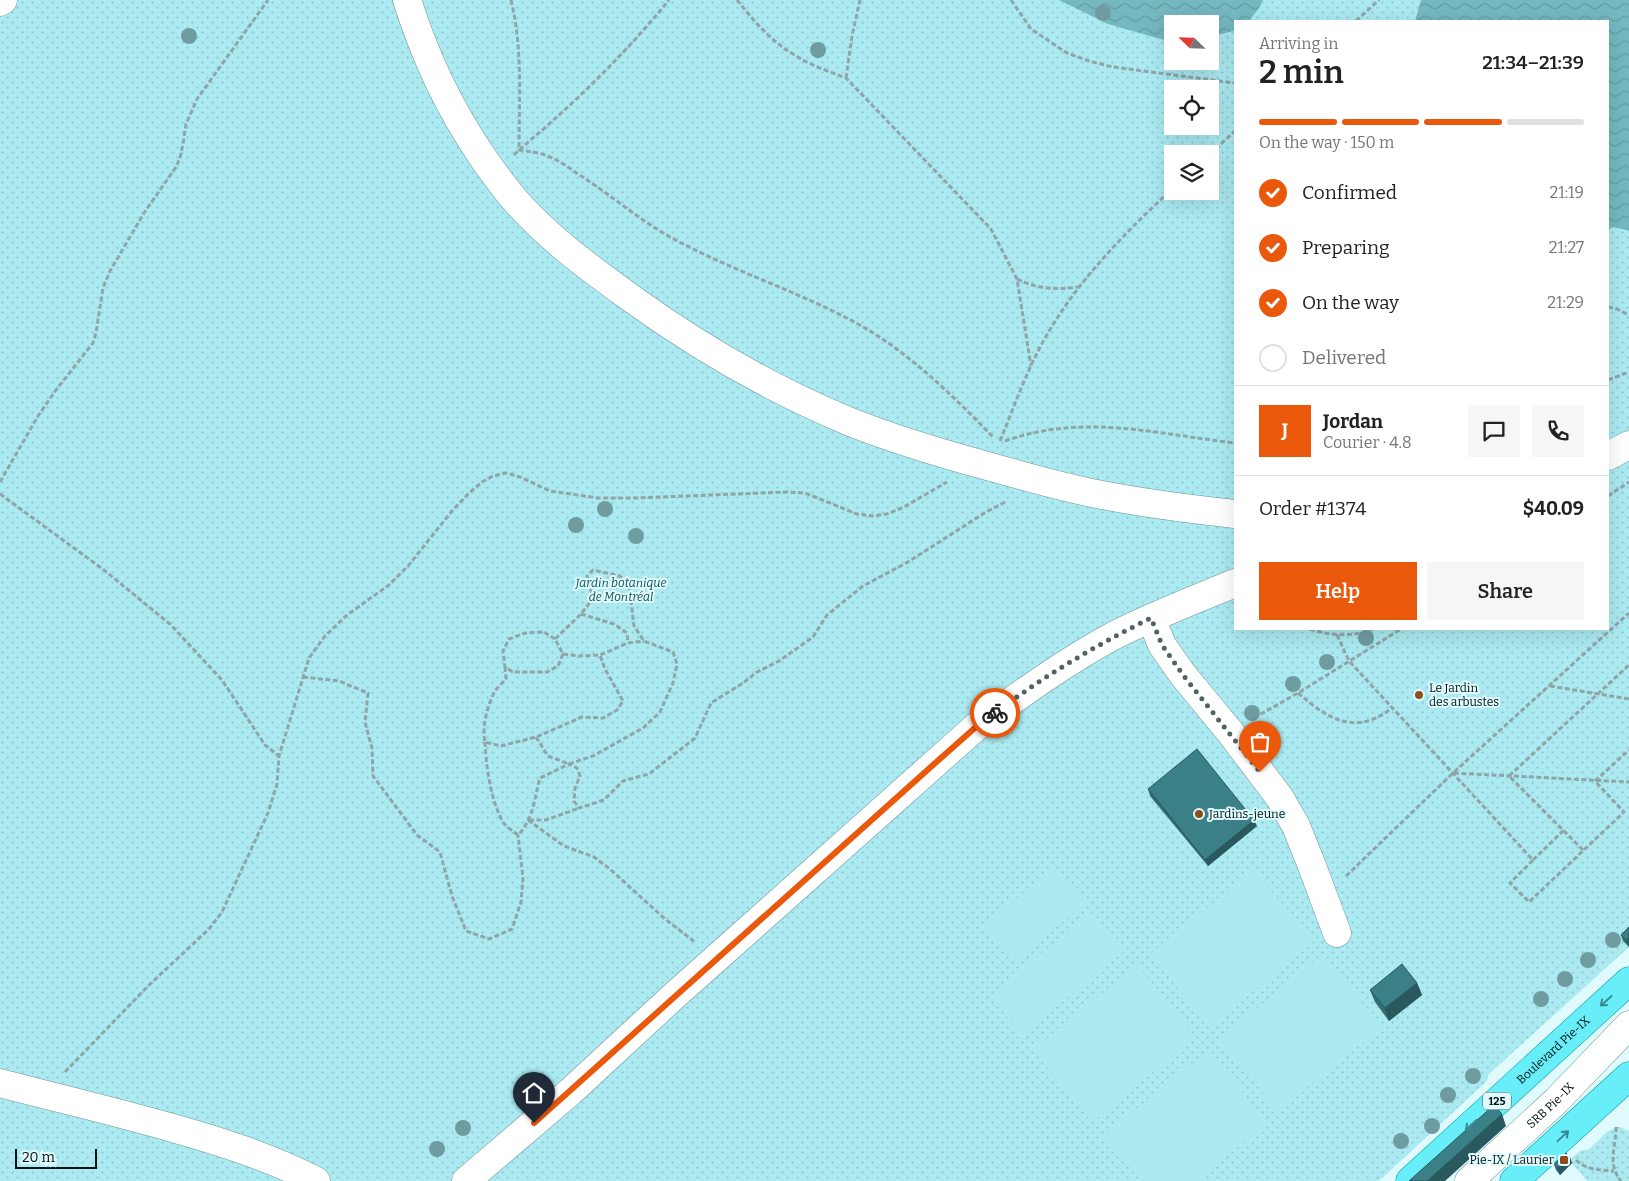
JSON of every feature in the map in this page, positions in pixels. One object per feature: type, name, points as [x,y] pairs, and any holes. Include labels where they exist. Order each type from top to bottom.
[{"type":"main road","name":"Boulevard Pie-IX","points":[[1410,1181],[1629,981]]},
{"type":"main road","points":[[1514,1181],[1629,1076]]},
{"type":"street","points":[[407,0],[421,43],[448,101],[494,173],[514,200],[554,239],[593,270],[689,338],[750,374],[803,401],[923,449],[1097,494],[1234,514]]},
{"type":"street","points":[[1609,455],[1629,445]]},
{"type":"street","points":[[472,1179],[977,726],[1025,691],[1113,636],[1234,583]]},
{"type":"street","points":[[1151,618],[1162,645],[1183,675],[1230,732],[1280,798],[1296,826],[1336,933]]},
{"type":"street","points":[[1584,1022],[1629,1070]]},
{"type":"street","name":"SRB Pie-IX","points":[[1469,1181],[1556,1101],[1629,1025]]},
{"type":"street","points":[[0,1083],[98,1107],[207,1138],[287,1167],[316,1181]]},
{"type":"path","points":[[0,482],[38,416],[92,343],[96,333],[103,288],[110,271],[144,213],[176,167],[184,144],[186,124],[197,99],[268,0]]},
{"type":"path","points":[[511,0],[520,68],[519,150]]},
{"type":"path","points":[[494,173],[549,124],[592,82],[633,41],[669,0]]},
{"type":"path","points":[[737,0],[752,18],[793,54],[820,68],[846,78],[991,229],[1017,279],[1031,366]]},
{"type":"path","points":[[846,78],[852,36],[860,0]]},
{"type":"path","points":[[1011,0],[1031,30],[1068,53],[1089,61],[1234,83]]},
{"type":"path","points":[[1357,20],[1379,0]]},
{"type":"path","points":[[1219,146],[1234,132]]},
{"type":"path","points":[[519,150],[542,154],[555,160],[586,179],[651,226],[688,246],[835,312],[877,336],[895,348],[939,384],[998,443]]},
{"type":"path","points":[[998,443],[1031,366],[1055,321],[1078,287],[1122,239],[1164,198]]},
{"type":"path","points":[[1017,279],[1029,285],[1043,288],[1078,287]]},
{"type":"path","points":[[1609,306],[1629,315]]},
{"type":"path","points":[[1609,380],[1629,372]]},
{"type":"path","points":[[998,443],[1045,430],[1089,426],[1132,429],[1234,443]]},
{"type":"path","points":[[46,1095],[68,1069],[148,986],[214,923],[222,912],[268,812],[277,784],[279,756],[309,658],[325,636],[347,615],[389,585],[428,542],[452,510],[482,482],[493,476],[506,473],[520,477],[550,491],[598,498],[805,493],[858,514],[873,516],[888,514],[904,507],[936,488]]},
{"type":"path","points":[[528,820],[546,820],[604,800],[623,781],[649,774],[695,738],[711,703],[757,672],[779,661],[812,637],[827,615],[863,586],[908,562],[986,512],[1043,481]]},
{"type":"path","points":[[1609,495],[1629,482]]},
{"type":"path","points":[[0,494],[96,565],[171,625],[222,680],[265,745],[279,756]]},
{"type":"path","points":[[518,835],[533,812],[535,794],[540,778],[568,764],[593,756],[643,728],[660,712],[674,683],[677,664],[673,652],[658,648],[644,641],[634,626],[629,585],[620,576],[593,570],[587,576],[593,598],[581,614],[555,640]]},
{"type":"path","points":[[1323,897],[1453,773],[1629,613]]},
{"type":"path","points":[[581,614],[597,617],[614,624],[626,633],[628,644]]},
{"type":"path","points":[[1313,630],[1337,635],[1370,630]]},
{"type":"path","points":[[1230,732],[1298,693],[1399,630]]},
{"type":"path","points":[[303,678],[339,682],[368,693],[365,722],[372,748],[373,776],[417,835],[440,852],[452,896],[466,931],[489,939],[512,929],[521,902],[523,878],[518,835],[504,824],[495,801],[486,763],[483,732],[487,712],[495,691],[506,679],[503,651],[509,639],[525,633],[544,632],[555,640],[563,654]]},
{"type":"path","points":[[1337,635],[1349,661],[1533,860]]},
{"type":"path","points":[[563,654],[579,656],[600,655],[628,644],[644,641]]},
{"type":"path","points":[[505,667],[513,672],[547,672],[558,666],[563,654]]},
{"type":"path","points":[[485,742],[501,746],[536,737],[582,717],[603,718],[616,710],[623,701],[600,655]]},
{"type":"path","points":[[1509,776],[1629,665]]},
{"type":"path","points":[[1549,686],[1629,699]]},
{"type":"path","points":[[1298,693],[1315,707],[1344,722],[1366,722],[1380,717],[1392,708]]},
{"type":"path","points":[[536,737],[548,756],[577,768],[580,776],[575,788],[574,801],[579,808]]},
{"type":"path","points":[[1595,781],[1629,750]]},
{"type":"path","points":[[1453,773],[1629,782]]},
{"type":"path","points":[[1509,776],[1583,850]]},
{"type":"path","points":[[1564,830],[1510,883],[1529,902],[1624,812],[1595,781]]},
{"type":"path","points":[[528,820],[564,846],[594,857],[678,930],[718,957]]},
{"type":"path","points":[[1616,1124],[1613,1162],[1614,1171],[1621,1181]]},
{"type":"path","points":[[1572,1158],[1591,1169],[1614,1171]]},
{"type":"green space","name":"Jardin botanique de Montréal","points":[[0,0],[1629,0],[1629,935],[1623,941],[1629,947],[1488,1075],[1487,1081],[1379,1181],[0,1181]]},
{"type":"green space","points":[[1055,866],[1085,903],[1015,962],[984,925]]},
{"type":"green space","points":[[1254,870],[1313,942],[1210,1027],[1150,954]]},
{"type":"green space","points":[[1092,912],[1124,951],[1022,1035],[990,996]]},
{"type":"green space","points":[[1323,954],[1382,1027],[1278,1111],[1219,1039]]},
{"type":"green space","points":[[1137,965],[1196,1037],[1092,1122],[1033,1050]]},
{"type":"green space","points":[[1208,1050],[1267,1123],[1196,1181],[1142,1181],[1105,1135]]},
{"type":"green space","points":[[1616,1127],[1629,1131],[1629,1181],[1587,1181],[1569,1160],[1580,1151],[1589,1149],[1607,1132]]},
{"type":"water","points":[[1059,0],[1263,0],[1250,20],[1234,20],[1234,30],[1219,35],[1219,15],[1164,15],[1164,40],[1108,24]]},
{"type":"water","points":[[1421,0],[1629,0],[1629,232],[1628,230],[1613,227],[1609,229],[1609,20],[1415,20]]},
{"type":"building","points":[[1197,749],[1254,820],[1205,860],[1148,789]]},
{"type":"building","points":[[1629,927],[1629,938],[1626,940],[1621,935]]},
{"type":"building","points":[[1402,964],[1417,983],[1385,1008],[1370,990]]},
{"type":"building","points":[[1494,1105],[1502,1114],[1427,1181],[1409,1181]]},
{"type":"building","points":[[1566,1153],[1570,1157],[1557,1168],[1554,1164]]},
{"type":"way so far","points":[[995,713],[1025,691],[1113,636],[1151,618],[1162,645],[1183,675],[1260,772]]},
{"type":"place","name":"Le Jardin des arbustes","points":[[1419,695]]},
{"type":"place","name":"Jardins-jeune","points":[[1199,814]]},
{"type":"place","name":"Pie-IX / Laurier","points":[[1564,1160]]},
{"type":"route","points":[[534,1123],[933,765],[977,726],[995,713]]}]
